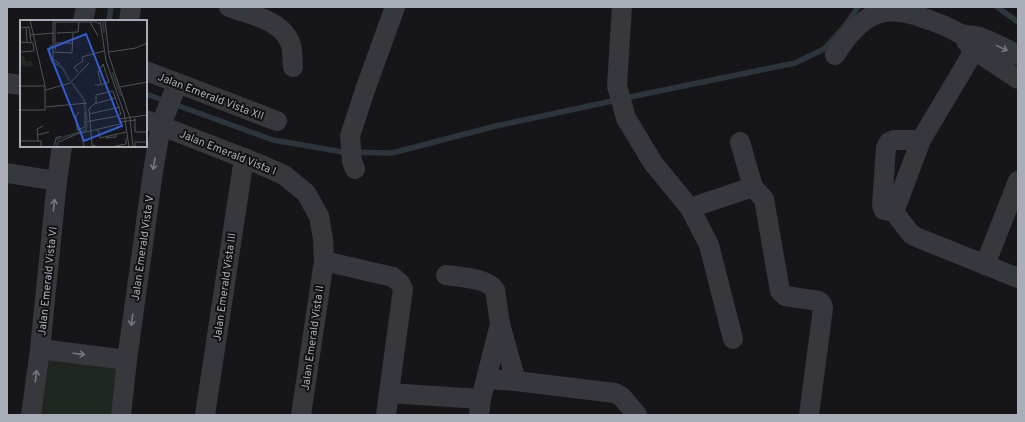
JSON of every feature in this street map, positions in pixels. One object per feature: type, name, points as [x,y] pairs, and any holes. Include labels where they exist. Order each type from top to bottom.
[{"type":"street","points":[[83,20],[86,7]]},
{"type":"street","points":[[129,20],[131,7]]},
{"type":"street","points":[[229,7],[272,23],[285,32],[291,46],[293,67]]},
{"type":"street","points":[[352,159],[350,136],[395,7]]},
{"type":"street","points":[[622,7],[617,86],[626,118],[654,163],[690,208],[709,245],[733,339]]},
{"type":"street","points":[[835,55],[856,28],[868,18],[883,12],[905,12],[947,27],[977,44],[1018,79]]},
{"type":"street","points":[[977,44],[1018,55]]},
{"type":"street","points":[[894,212],[921,140],[977,44]]},
{"type":"street","name":"Jalan Emerald Vista XII","points":[[147,72],[175,88],[277,121]]},
{"type":"street","points":[[7,82],[20,84]]},
{"type":"street","name":"Jalan Emerald Vista V","points":[[121,415],[127,360],[153,172],[157,120],[175,88]]},
{"type":"street","name":"Jalan Emerald Vista I","points":[[157,120],[284,175],[306,193],[319,216],[323,239],[324,261]]},
{"type":"street","points":[[921,140],[894,140],[889,142],[886,148],[882,205],[884,210],[894,212],[911,234],[916,238],[1018,278]]},
{"type":"street","points":[[740,142],[753,187],[764,200],[780,292],[785,296],[819,301],[822,304],[823,308],[809,415]]},
{"type":"street","name":"Jalan Emerald Vista VI","points":[[31,415],[40,349],[56,181],[62,147]]},
{"type":"street","name":"Jalan Emerald Vista III","points":[[205,415],[244,158]]},
{"type":"street","points":[[7,173],[56,181]]},
{"type":"street","points":[[984,265],[1018,181]]},
{"type":"street","points":[[690,208],[753,187]]},
{"type":"street","points":[[324,261],[393,277],[400,283],[403,290],[386,415]]},
{"type":"street","name":"Jalan Emerald Vista II","points":[[301,415],[324,261]]},
{"type":"street","points":[[446,275],[482,281],[493,285],[500,324],[516,381]]},
{"type":"street","points":[[389,393],[480,407],[500,324]]},
{"type":"street","points":[[40,349],[127,360]]},
{"type":"street","points":[[486,379],[516,381],[615,393],[622,397],[637,415]]},
{"type":"shaded area","points":[[40,349],[127,360],[121,415],[31,415]]},
{"type":"waterway","points":[[109,20],[111,7]]},
{"type":"waterway","points":[[625,98],[795,63],[824,49],[844,27],[858,7]]},
{"type":"waterway","points":[[997,7],[1018,22]]},
{"type":"waterway","points":[[147,94],[273,140],[343,152],[392,153],[496,126],[617,100]]}]
